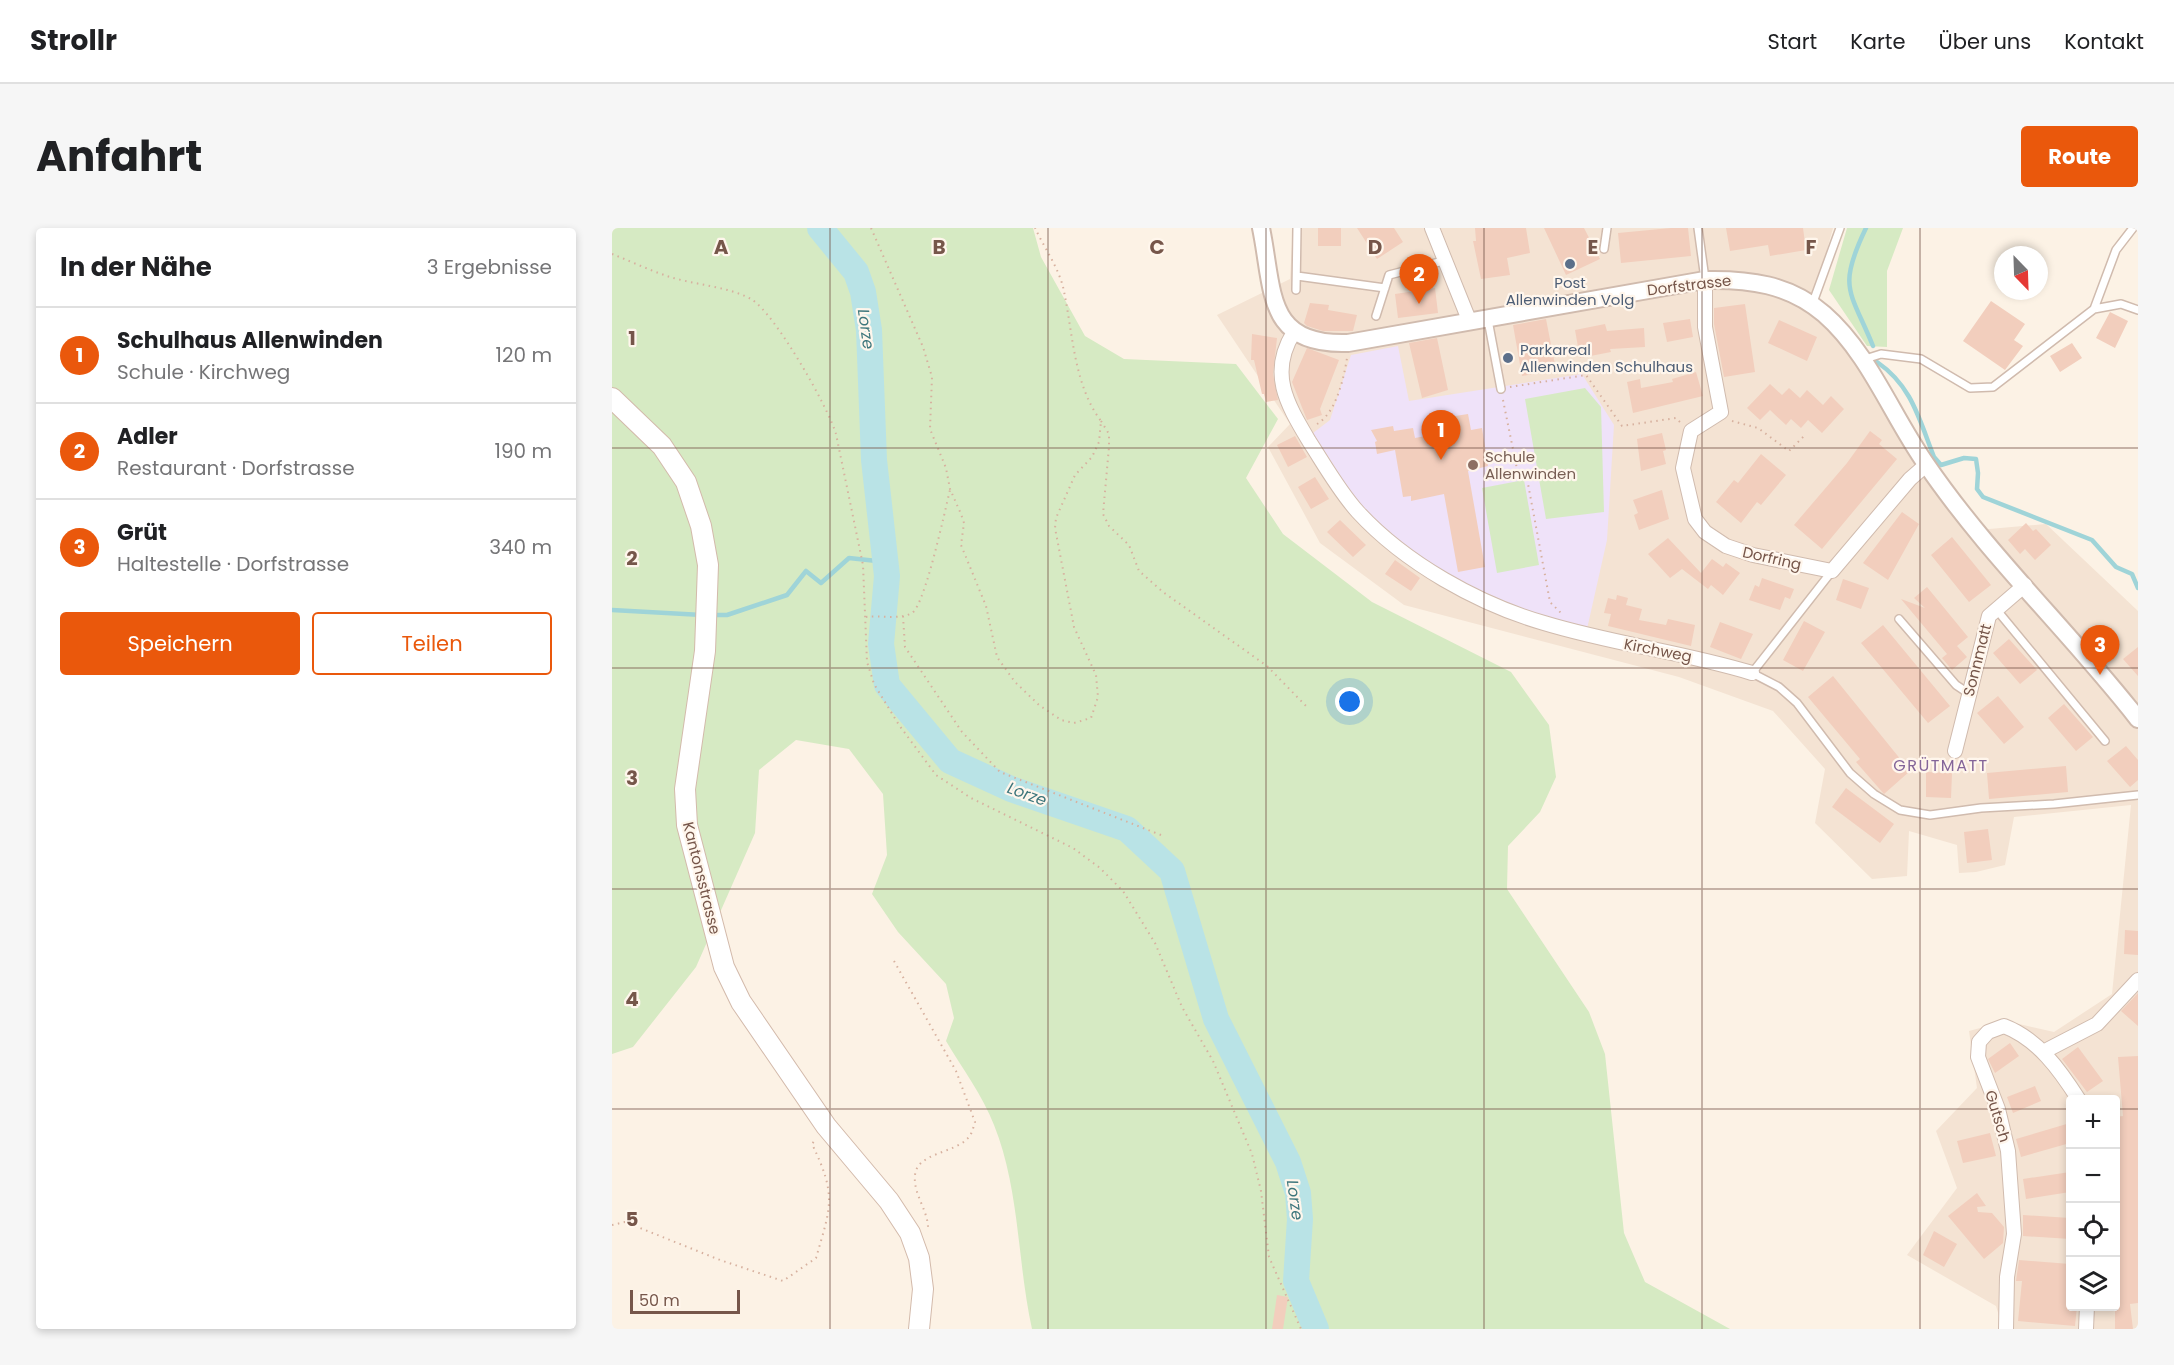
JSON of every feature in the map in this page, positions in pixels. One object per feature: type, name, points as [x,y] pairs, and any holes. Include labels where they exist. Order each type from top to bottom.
[{"type":"main road","name":"Kantonsstrasse","points":[[612,399],[662,446],[686,482],[701,526],[708,565],[705,651],[685,789],[687,825],[724,967],[741,1002],[826,1126],[889,1202],[910,1233],[919,1258],[923,1289],[919,1329]]},
{"type":"street","points":[[1261,228],[1276,304],[1282,319],[1294,332]]},
{"type":"street","points":[[1432,228],[1447,260],[1469,320]]},
{"type":"street","points":[[1691,431],[1721,412],[1705,327],[1705,280]]},
{"type":"street","name":"Dorfstrasse","points":[[1294,332],[1315,341],[1348,343],[1705,280],[1753,281],[1775,286],[1812,305],[1844,336],[1926,465],[2138,719]]},
{"type":"street","name":"Kirchweg","points":[[1294,332],[1284,348],[1280,364],[1284,389],[1294,417],[1358,512],[1425,569],[1479,597],[1531,619],[1580,633],[1693,656],[1752,673]]},
{"type":"street","name":"Dorfring","points":[[1691,431],[1683,468],[1695,519],[1705,532],[1726,546],[1753,555],[1833,571]]},
{"type":"street","points":[[1833,571],[1910,479],[1926,465]]},
{"type":"street","name":"Sonnmatt","points":[[1955,751],[1989,616],[2025,585]]},
{"type":"street","points":[[2043,1053],[2097,1024],[2138,980]]},
{"type":"street","name":"Gutsch","points":[[2006,1329],[2007,1277],[2014,1234],[2008,1150],[1998,1109],[1978,1057],[1979,1042],[1988,1032],[2004,1026],[2019,1032],[2065,1077],[2076,1095]]},
{"type":"street","points":[[2085,1329],[2087,1311]]},
{"type":"lane","points":[[1296,290],[1297,228]]},
{"type":"lane","points":[[1604,249],[1607,228]]},
{"type":"lane","points":[[1698,228],[1705,280]]},
{"type":"lane","points":[[1812,305],[1840,228]]},
{"type":"lane","points":[[2094,309],[2116,250],[2133,228]]},
{"type":"lane","points":[[1376,316],[1389,275],[1447,260]]},
{"type":"lane","points":[[1296,276],[1385,288]]},
{"type":"lane","points":[[1861,360],[1881,354],[1921,359],[1970,388],[1992,387],[2094,309],[2121,304],[2138,310]]},
{"type":"lane","points":[[1487,317],[1501,388]]},
{"type":"lane","points":[[1752,673],[1833,571]]},
{"type":"lane","points":[[1996,609],[2105,741]]},
{"type":"lane","points":[[1899,619],[1956,686],[1968,693]]},
{"type":"lane","name":"Kirchweg","points":[[1752,673],[1779,687],[1797,703],[1850,773],[1874,795],[1900,810],[1930,815],[1981,808],[2054,804],[2138,795]]},
{"type":"path","points":[[871,228],[923,347],[934,390],[929,418],[930,429],[964,523],[961,545],[986,606],[994,649],[1002,667],[1039,705],[1061,720],[1083,722],[1091,718],[1096,710],[1096,675],[1089,654],[1079,642],[1074,627],[1055,528],[1056,518],[1075,475],[1092,456],[1099,442],[1101,421]]},
{"type":"path","points":[[1035,228],[1062,285],[1078,368],[1093,411],[1109,434],[1103,514],[1109,526],[1129,545],[1139,571],[1198,618],[1267,666],[1307,707]]},
{"type":"path","points":[[612,254],[668,276],[747,297],[768,316],[832,422],[862,556],[867,662],[874,684],[899,725],[936,775],[971,798],[1073,848],[1100,868],[1123,891],[1155,943],[1182,1007],[1213,1061],[1252,1154],[1261,1191],[1269,1257],[1301,1329]]},
{"type":"path","points":[[1304,432],[1324,420],[1332,408],[1346,366],[1348,343]]},
{"type":"path","points":[[1580,633],[1551,602],[1526,473],[1518,474],[1501,388],[1586,375],[1622,426],[1676,418],[1691,431]]},
{"type":"path","points":[[1721,412],[1735,423],[1758,428],[1789,451],[1804,435]]},
{"type":"path","points":[[866,617],[903,616],[914,612],[922,600],[925,579],[932,566],[950,489]]},
{"type":"path","points":[[903,616],[906,647],[962,732],[1000,772],[1161,835]]},
{"type":"path","points":[[894,961],[956,1071],[975,1122],[970,1137],[960,1146],[922,1161],[915,1172],[915,1190],[929,1226],[926,1245],[919,1258]]},
{"type":"path","points":[[612,1225],[625,1222],[720,1260],[783,1281],[816,1258],[831,1206],[826,1174],[812,1144],[826,1126]]},
{"type":"shaded area","points":[[1293,228],[1833,228],[1812,305],[1861,360],[1978,530],[2046,524],[2138,611],[2138,1329],[2003,1329],[1996,1306],[1907,1255],[1957,1188],[1936,1131],[1977,1088],[1969,1031],[2006,1021],[2054,1032],[2112,994],[2131,805],[2014,817],[2005,865],[1976,872],[1959,873],[1957,845],[1909,831],[1907,876],[1872,879],[1815,823],[1825,769],[1773,711],[1679,677],[1404,605],[1320,543],[1268,447],[1290,424],[1217,315],[1290,279]]},
{"type":"shaded area","name":"Schule Allenwinden","points":[[1398,346],[1409,401],[1582,374],[1614,425],[1607,540],[1587,629],[1536,615],[1430,568],[1361,508],[1313,433],[1330,420],[1351,355]]},
{"type":"green space","points":[[612,228],[1033,228],[1041,257],[1085,336],[1124,359],[1236,364],[1278,419],[1246,478],[1283,534],[1372,602],[1511,672],[1549,725],[1556,777],[1540,812],[1508,846],[1507,889],[1589,1012],[1605,1054],[1624,1233],[1645,1282],[1730,1329],[1032,1329],[1009,1175],[1002,1150],[984,1103],[946,1041],[954,1018],[946,984],[898,932],[872,894],[887,855],[883,794],[849,749],[796,740],[759,770],[755,833],[696,967],[633,1047],[612,1054]]},
{"type":"green space","points":[[1847,228],[1903,228],[1887,271],[1887,347],[1867,346],[1829,290]]},
{"type":"green space","points":[[1585,388],[1601,407],[1604,512],[1546,519],[1525,399]]},
{"type":"green space","points":[[1524,480],[1539,565],[1497,573],[1482,488]]},
{"type":"building","points":[[1318,228],[1341,228],[1341,246],[1318,246]]},
{"type":"building","points":[[1357,228],[1394,228],[1403,242],[1377,259]]},
{"type":"building","points":[[1475,228],[1526,228],[1530,253],[1507,258],[1510,275],[1481,279],[1473,241],[1476,241]]},
{"type":"building","points":[[1544,228],[1584,228],[1600,259],[1566,275]]},
{"type":"building","points":[[1688,228],[1691,256],[1621,263],[1618,233]]},
{"type":"building","points":[[1726,228],[1803,228],[1806,250],[1770,256],[1768,245],[1730,251]]},
{"type":"building","points":[[1435,288],[1438,313],[1398,318],[1395,294]]},
{"type":"building","points":[[1991,301],[2025,324],[2014,340],[2023,346],[2005,370],[1963,341]]},
{"type":"building","points":[[1310,303],[1329,305],[1328,310],[1357,315],[1353,331],[1323,331],[1307,326],[1304,323]]},
{"type":"building","points":[[1745,304],[1755,372],[1724,377],[1714,324],[1714,308]]},
{"type":"building","points":[[2110,312],[2128,321],[2115,348],[2096,338]]},
{"type":"building","points":[[1546,319],[1556,370],[1522,376],[1513,325]]},
{"type":"building","points":[[1690,319],[1693,337],[1667,342],[1663,323]]},
{"type":"building","points":[[1779,320],[1817,337],[1807,361],[1768,343]]},
{"type":"building","points":[[1605,324],[1607,331],[1644,328],[1645,347],[1610,349],[1611,352],[1580,358],[1575,330]]},
{"type":"building","points":[[1252,334],[1277,338],[1273,374],[1278,400],[1266,402],[1262,394],[1254,360],[1251,360]]},
{"type":"building","points":[[1437,338],[1448,390],[1422,398],[1409,343]]},
{"type":"building","points":[[2072,343],[2082,358],[2060,372],[2050,356]]},
{"type":"building","points":[[1307,348],[1339,360],[1320,409],[1322,415],[1307,420],[1292,382]]},
{"type":"building","points":[[1696,372],[1703,396],[1633,413],[1627,382],[1640,379],[1641,388],[1673,382],[1672,379]]},
{"type":"building","points":[[1770,384],[1782,395],[1789,388],[1800,398],[1807,390],[1823,405],[1831,396],[1844,409],[1822,433],[1808,420],[1801,428],[1791,419],[1786,425],[1770,410],[1760,420],[1747,408]]},
{"type":"building","points":[[1468,414],[1471,430],[1482,428],[1488,466],[1468,471],[1485,567],[1458,572],[1444,494],[1411,501],[1411,496],[1403,497],[1395,450],[1377,454],[1375,442],[1377,441],[1371,430],[1393,426],[1394,431],[1413,428],[1415,438],[1441,433],[1440,427],[1450,425],[1449,417]]},
{"type":"building","points":[[1870,431],[1882,440],[1879,444],[1897,459],[1822,549],[1794,525],[1847,463]]},
{"type":"building","points":[[1662,433],[1666,464],[1641,471],[1637,439]]},
{"type":"building","points":[[1295,436],[1307,457],[1288,467],[1277,445]]},
{"type":"building","points":[[1761,454],[1786,475],[1761,505],[1757,502],[1741,523],[1716,502],[1734,480],[1738,483]]},
{"type":"building","points":[[1315,477],[1329,499],[1311,509],[1298,487]]},
{"type":"building","points":[[1662,490],[1669,519],[1639,530],[1634,515],[1638,513],[1633,500]]},
{"type":"building","points":[[1902,512],[1919,524],[1888,580],[1863,563]]},
{"type":"building","points":[[1340,520],[1366,545],[1353,557],[1327,532]]},
{"type":"building","points":[[2026,523],[2033,531],[2036,529],[2051,545],[2035,560],[2025,549],[2020,554],[2008,540]]},
{"type":"building","points":[[1952,537],[1991,585],[1969,602],[1931,555]]},
{"type":"building","points":[[1668,538],[1701,573],[1712,559],[1723,567],[1726,563],[1740,573],[1723,595],[1711,585],[1708,589],[1682,569],[1670,578],[1648,554]]},
{"type":"building","points":[[1395,560],[1420,578],[1411,591],[1385,574]]},
{"type":"building","points":[[1762,578],[1794,589],[1790,599],[1785,597],[1780,610],[1749,600],[1755,585],[1759,587]]},
{"type":"building","points":[[1843,579],[1869,588],[1861,609],[1836,600]]},
{"type":"building","points":[[1927,587],[1968,637],[1957,646],[1967,657],[1952,670],[1942,658],[1947,654],[1901,599],[1925,608],[1914,598]]},
{"type":"building","points":[[1617,595],[1628,598],[1626,605],[1642,609],[1639,620],[1666,625],[1668,619],[1695,625],[1691,646],[1608,626],[1611,614],[1604,613],[1608,598],[1616,600]]},
{"type":"building","points":[[1804,621],[1825,632],[1803,671],[1783,660]]},
{"type":"building","points":[[1720,622],[1753,634],[1741,659],[1710,647]]},
{"type":"building","points":[[1883,625],[1950,706],[1928,723],[1861,643]]},
{"type":"building","points":[[2009,639],[2037,670],[2020,684],[1993,653]]},
{"type":"building","points":[[2138,647],[2138,676],[2123,659]]},
{"type":"building","points":[[1833,676],[1910,771],[1884,794],[1856,762],[1860,759],[1808,697]]},
{"type":"building","points":[[1998,696],[2024,727],[2004,744],[1977,713]]},
{"type":"building","points":[[2064,704],[2093,737],[2076,751],[2048,718]]},
{"type":"building","points":[[2126,746],[2138,760],[2138,780],[2130,787],[2107,761]]},
{"type":"building","points":[[2066,766],[2068,792],[1989,799],[1987,773]]},
{"type":"building","points":[[1926,772],[1952,773],[1951,798],[1926,797]]},
{"type":"building","points":[[1846,788],[1894,824],[1880,843],[1832,807]]},
{"type":"building","points":[[1988,829],[1992,860],[1967,863],[1964,832]]},
{"type":"building","points":[[2125,930],[2138,931],[2138,955],[2124,954]]},
{"type":"building","points":[[2138,993],[2138,1026],[2121,1011]]},
{"type":"building","points":[[2010,1043],[2019,1056],[1995,1073],[1988,1059]]},
{"type":"building","points":[[2078,1047],[2103,1081],[2087,1092],[2062,1059]]},
{"type":"building","points":[[2138,1056],[2138,1303],[2130,1304],[2133,1329],[2115,1329],[2115,1311],[2120,1311],[2120,1116],[2123,1116],[2118,1057]]},
{"type":"building","points":[[2035,1086],[2041,1101],[2013,1113],[2007,1097]]},
{"type":"building","points":[[2066,1124],[2066,1144],[2021,1157],[2016,1139]]},
{"type":"building","points":[[1990,1133],[1996,1156],[1963,1163],[1957,1141]]},
{"type":"building","points":[[2066,1173],[2066,1193],[2026,1199],[2023,1179]]},
{"type":"building","points":[[1977,1193],[1986,1206],[1977,1207],[1978,1212],[1992,1213],[2004,1227],[2003,1243],[1984,1259],[1948,1216]]},
{"type":"building","points":[[2023,1215],[2066,1218],[2066,1239],[2023,1236]]},
{"type":"building","points":[[1934,1231],[1957,1244],[1944,1267],[1923,1255]]},
{"type":"building","points":[[2019,1260],[2066,1264],[2066,1311],[2076,1311],[2075,1326],[2018,1321],[2022,1281],[2016,1281]]},
{"type":"building","points":[[1277,1295],[1288,1297],[1283,1329],[1272,1329]]},
{"type":"waterway","name":"Lorze","points":[[820,228],[856,272],[863,292],[869,330],[874,460],[887,576],[881,644],[887,685],[950,761],[1011,789],[1127,829],[1172,871],[1216,1019],[1288,1162],[1298,1193],[1300,1219],[1296,1281],[1316,1329]]},
{"type":"waterway","points":[[1866,228],[1857,248],[1849,277],[1853,300],[1873,346]]},
{"type":"waterway","points":[[1877,362],[1899,382],[1913,404],[1934,457],[1941,465],[1964,458],[1976,459],[1977,489],[1983,497],[2092,540],[2116,567],[2132,574],[2138,588]]},
{"type":"waterway","points":[[711,615],[727,615],[787,595],[806,571],[821,583],[849,558],[886,562]]},
{"type":"waterway","points":[[612,610],[702,615]]},
{"type":"place","name":"Post Allenwinden Volg","points":[[1570,264]]},
{"type":"place","name":"Adler","points":[[1419,304]]},
{"type":"place","name":"Parkareal Allenwinden Schulhaus","points":[[1508,358]]},
{"type":"place","name":"Schulhaus Allenwinden","points":[[1441,460]]},
{"type":"place","name":"Schule Allenwinden","points":[[1473,465]]},
{"type":"place","name":"Grüt","points":[[2100,675]]},
{"type":"district","name":"GRÜTMATT","points":[[1941,765]]}]
